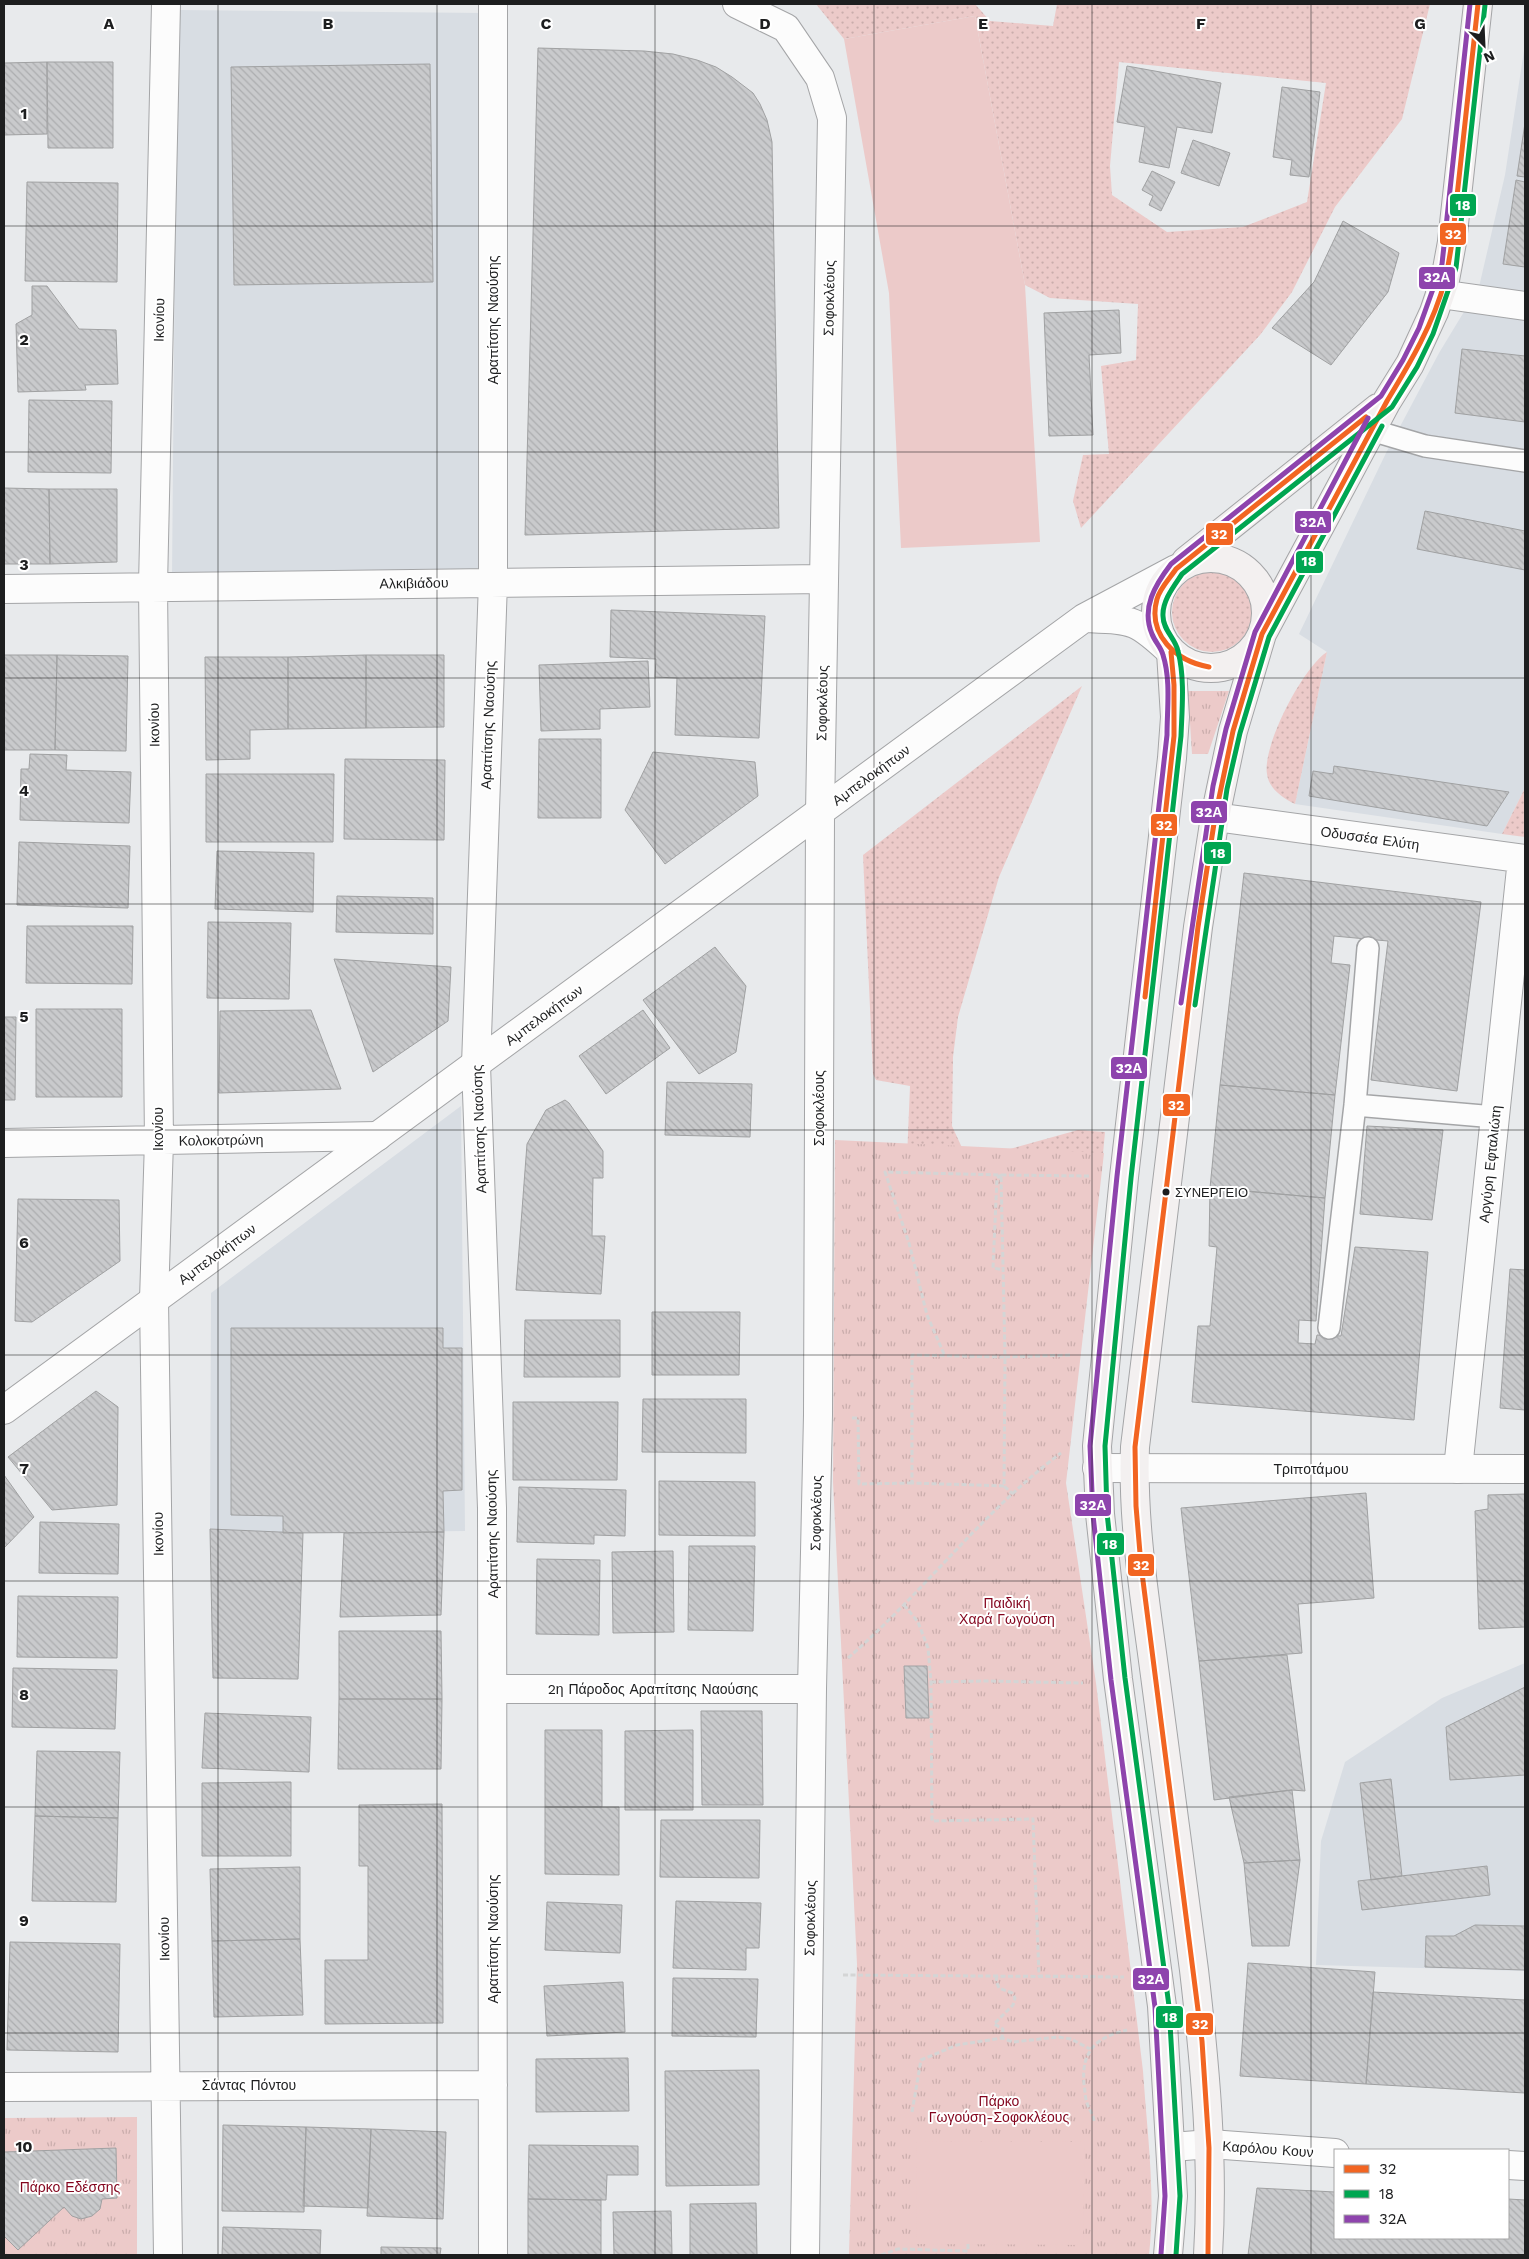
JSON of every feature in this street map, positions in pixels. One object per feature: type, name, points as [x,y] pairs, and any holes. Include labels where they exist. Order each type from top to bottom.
[{"type":"main road","points":[[1387,401],[1176,570],[1157,598],[1155,614],[1159,631],[1171,652],[1184,661],[1198,666],[1213,668],[1229,666],[1243,658],[1254,648],[1387,401],[1410,364],[1434,312],[1449,266],[1478,4]]},
{"type":"main road","points":[[1176,570],[1191,560],[1208,557],[1224,558],[1240,565],[1254,576],[1263,591],[1267,608],[1262,634],[1234,731],[1214,817],[1172,1132],[1134,1468],[1140,1559],[1186,1903],[1206,2077],[1210,2144],[1208,2255]]},
{"type":"main road","points":[[1168,2255],[1173,2196],[1172,2147],[1162,2006],[1118,1680],[1100,1514],[1097,1446],[1124,1177],[1172,758],[1175,717],[1171,652]]},
{"type":"street","name":"Ικονίου","points":[[166,4],[153,586],[159,1141],[154,1300],[168,2255]]},
{"type":"street","name":"Αραπίτσης Ναούσης","points":[[493,4],[493,582],[476,1064],[492,1508],[494,1689],[493,2255]]},
{"type":"street","name":"Σοφοκλέους","points":[[737,4],[786,28],[820,78],[832,118],[820,813],[818,1415],[812,1689],[805,2255]]},
{"type":"street","points":[[1440,294],[1525,306]]},
{"type":"street","name":"Αμπελοκήπων","points":[[4,1410],[1084,618],[1176,570]]},
{"type":"street","name":"Αλκιβιάδου","points":[[4,589],[824,579]]},
{"type":"street","points":[[1084,618],[1122,620],[1136,623],[1148,630],[1171,652]]},
{"type":"street","name":"Οδυσσέα Ελύτη","points":[[1214,817],[1524,859]]},
{"type":"street","name":"Αργύρη Εφταλιώτη","points":[[1458,1469],[1524,859]]},
{"type":"street","name":"Κολοκοτρώνη","points":[[4,1143],[378,1136]]},
{"type":"street","name":"Τριποτάμου","points":[[1098,1468],[1525,1469]]},
{"type":"street","name":"2η Πάροδος Αραπίτσης Ναούσης","points":[[494,1689],[812,1689]]},
{"type":"street","name":"Σάντας Πόντου","points":[[4,2087],[493,2084]]},
{"type":"street","name":"Καρόλου Κουν","points":[[1172,2147],[1210,2144],[1334,2153]]},
{"type":"street","points":[[1509,2165],[1525,2166]]},
{"type":"lane","points":[[1372,430],[1425,446],[1525,461]]},
{"type":"lane","points":[[1329,1328],[1356,1105],[1368,948]]},
{"type":"lane","points":[[1356,1105],[1495,1117]]},
{"type":"path","points":[[944,1354],[927,1315],[909,1243],[885,1172],[1124,1177]]},
{"type":"path","points":[[1000,1175],[1004,1270],[1004,1486]]},
{"type":"path","points":[[1000,1175],[997,1178],[993,1268],[1004,1270]]},
{"type":"path","points":[[912,1483],[912,1355],[944,1354],[1004,1357],[1106,1355]]},
{"type":"path","points":[[818,1415],[858,1418],[859,1484],[912,1483],[1004,1486],[1013,1494]]},
{"type":"path","points":[[812,1689],[867,1642],[993,1511],[1064,1450]]},
{"type":"path","points":[[809,1975],[1131,1977],[1113,1976],[1094,1976],[1085,1976],[1076,1976],[1066,1976],[1057,1976],[1048,1976],[1039,1976],[1038,1973],[1033,1819],[932,1821],[932,1682],[925,1635],[918,1622],[904,1605]]},
{"type":"path","points":[[932,1682],[986,1681],[1074,1684],[1118,1680]]},
{"type":"path","points":[[997,1976],[996,1981],[999,1988],[1012,1992],[1015,1998],[1013,2004],[994,2024],[1003,2029],[1002,2038]]},
{"type":"path","points":[[1094,2121],[1091,2108],[1087,2103],[1083,2074],[1084,2064],[1090,2049],[1099,2040],[1116,2032],[1162,2022]]},
{"type":"path","points":[[912,2112],[921,2060],[956,2045],[1002,2038],[1012,2042],[1058,2037],[1071,2039],[1090,2049]]},
{"type":"path","points":[[881,2255],[898,2249],[968,2251],[968,2244]]},
{"type":"shaded area","points":[[177,10],[484,13],[483,572],[172,577]]},
{"type":"shaded area","points":[[1525,44],[1525,788],[1502,834],[1295,804],[1327,652],[1299,634],[1386,453],[1439,353],[1479,287],[1505,175]]},
{"type":"shaded area","points":[[461,1106],[465,1531],[283,1533],[210,1529],[211,1293]]},
{"type":"shaded area","points":[[1525,1663],[1525,1971],[1316,1965],[1321,1841],[1345,1762],[1442,1698]]},
{"type":"green space","points":[[816,4],[975,4],[990,21],[1053,26],[1057,4],[1430,4],[1402,119],[1335,207],[1292,292],[1260,335],[1081,528],[1073,501],[1083,455],[1109,454],[1101,366],[1136,360],[1138,304],[1050,298],[1025,285],[975,16],[844,39]],"holes":[[[1119,62],[1326,83],[1307,202],[1243,227],[1167,232],[1112,195],[1110,166]]]},
{"type":"green space","points":[[975,16],[1025,285],[1040,542],[901,548],[889,293],[844,39]]},
{"type":"green space","points":[[1212,572],[1227,575],[1240,584],[1249,597],[1252,612],[1249,627],[1240,640],[1227,649],[1212,652],[1197,649],[1184,640],[1175,627],[1172,612],[1175,597],[1184,584],[1197,575]]},
{"type":"green space","points":[[1327,652],[1295,804],[1281,796],[1274,789],[1268,779],[1267,761],[1277,727],[1286,708],[1307,673],[1317,660]]},
{"type":"green space","points":[[1082,686],[999,877],[958,1017],[953,1057],[952,1126],[964,1152],[992,1154],[1078,1130],[1105,1132],[1102,1165],[907,1158],[910,1086],[876,1080],[873,1074],[863,855]]},
{"type":"green space","points":[[1188,691],[1229,691],[1208,754],[1192,754]]},
{"type":"green space","points":[[1525,788],[1525,837],[1502,834]]},
{"type":"green space","name":"Πάρκο Γωγούση-Σοφοκλέους","points":[[835,1140],[1104,1153],[1066,1483],[1096,1683],[1143,2071],[1152,2209],[1149,2255],[849,2255],[857,1964],[833,1482]]},
{"type":"green space","name":"Πάρκο Εδέσσης","points":[[137,2117],[137,2255],[4,2255],[4,2118]]},
{"type":"green space","points":[[917,2141],[1085,2142],[1083,2245],[916,2244]]},
{"type":"building","points":[[538,48],[644,51],[673,54],[697,60],[716,67],[732,77],[753,93],[760,104],[767,120],[772,142],[779,528],[525,535]]},
{"type":"building","points":[[47,62],[47,134],[4,135],[4,63]]},
{"type":"building","points":[[47,62],[113,62],[113,148],[48,148]]},
{"type":"building","points":[[430,64],[433,282],[234,285],[231,67]]},
{"type":"building","points":[[1127,66],[1221,83],[1212,133],[1177,127],[1169,168],[1139,162],[1145,127],[1117,122]]},
{"type":"building","points":[[1282,87],[1320,92],[1309,177],[1290,175],[1292,160],[1273,157]]},
{"type":"building","points":[[1525,123],[1525,177],[1517,176]]},
{"type":"building","points":[[1193,140],[1230,153],[1219,186],[1181,173]]},
{"type":"building","points":[[1152,171],[1175,182],[1161,211],[1149,205],[1153,196],[1142,190]]},
{"type":"building","points":[[1516,180],[1525,182],[1525,267],[1503,264]]},
{"type":"building","points":[[27,182],[118,183],[117,282],[25,281]]},
{"type":"building","points":[[1343,221],[1399,253],[1388,292],[1331,365],[1272,328],[1314,282]]},
{"type":"building","points":[[32,286],[47,286],[79,329],[116,330],[118,384],[85,385],[86,390],[18,392],[16,324],[32,315]]},
{"type":"building","points":[[1119,310],[1121,353],[1089,355],[1093,435],[1049,436],[1044,313]]},
{"type":"building","points":[[1462,349],[1525,356],[1525,422],[1455,413]]},
{"type":"building","points":[[29,400],[112,401],[111,473],[28,472]]},
{"type":"building","points":[[4,488],[49,489],[50,564],[4,564]]},
{"type":"building","points":[[49,489],[117,489],[117,562],[50,564]]},
{"type":"building","points":[[1425,511],[1525,531],[1525,570],[1417,549]]},
{"type":"building","points":[[611,610],[765,616],[759,738],[675,735],[677,678],[655,677],[656,659],[610,657]]},
{"type":"building","points":[[4,655],[57,655],[55,750],[4,750]]},
{"type":"building","points":[[57,655],[128,656],[126,751],[55,750]]},
{"type":"building","points":[[366,655],[444,655],[444,727],[366,728]]},
{"type":"building","points":[[366,655],[366,728],[288,729],[288,657]]},
{"type":"building","points":[[205,657],[288,657],[288,729],[250,730],[250,759],[206,760]]},
{"type":"building","points":[[648,661],[650,707],[600,709],[600,729],[541,731],[539,665]]},
{"type":"building","points":[[539,739],[601,739],[601,818],[538,818]]},
{"type":"building","points":[[653,752],[755,762],[758,796],[665,864],[625,810]]},
{"type":"building","points":[[30,754],[67,755],[66,770],[131,772],[129,823],[20,820],[21,769],[29,769]]},
{"type":"building","points":[[345,759],[445,760],[444,840],[344,839]]},
{"type":"building","points":[[1334,766],[1509,792],[1487,826],[1309,796],[1313,771],[1333,774]]},
{"type":"building","points":[[206,774],[334,774],[333,842],[206,842]]},
{"type":"building","points":[[19,842],[130,846],[128,908],[17,905]]},
{"type":"building","points":[[217,851],[314,853],[313,912],[215,909]]},
{"type":"building","points":[[1244,873],[1481,902],[1457,1091],[1371,1080],[1388,941],[1334,936],[1331,963],[1350,965],[1335,1095],[1220,1085]]},
{"type":"building","points":[[337,896],[433,898],[433,934],[336,932]]},
{"type":"building","points":[[208,922],[291,923],[289,999],[207,998]]},
{"type":"building","points":[[27,926],[133,926],[132,984],[26,983]]},
{"type":"building","points":[[715,947],[746,986],[736,1052],[699,1074],[643,1000]]},
{"type":"building","points":[[334,959],[451,967],[448,1021],[373,1072]]},
{"type":"building","points":[[36,1009],[122,1009],[122,1097],[36,1097]]},
{"type":"building","points":[[311,1010],[341,1089],[219,1093],[220,1011]]},
{"type":"building","points":[[643,1010],[670,1048],[606,1094],[579,1056]]},
{"type":"building","points":[[4,1017],[16,1017],[15,1100],[4,1100]]},
{"type":"building","points":[[667,1082],[752,1084],[750,1137],[665,1135]]},
{"type":"building","points":[[1220,1085],[1335,1095],[1325,1198],[1210,1188]]},
{"type":"building","points":[[565,1100],[603,1151],[603,1178],[593,1178],[592,1236],[605,1236],[601,1294],[516,1290],[527,1144],[546,1110]]},
{"type":"building","points":[[1367,1126],[1443,1130],[1432,1220],[1360,1214]]},
{"type":"building","points":[[1210,1188],[1325,1198],[1316,1321],[1299,1320],[1298,1343],[1315,1344],[1317,1335],[1341,1336],[1355,1247],[1428,1252],[1414,1420],[1192,1402],[1198,1326],[1210,1326],[1217,1247],[1209,1246]]},
{"type":"building","points":[[18,1199],[119,1200],[120,1261],[32,1322],[15,1321]]},
{"type":"building","points":[[1510,1269],[1525,1270],[1525,1410],[1500,1408]]},
{"type":"building","points":[[652,1312],[740,1312],[739,1375],[652,1375]]},
{"type":"building","points":[[525,1320],[620,1320],[620,1377],[524,1377]]},
{"type":"building","points":[[231,1328],[443,1328],[443,1348],[462,1348],[462,1490],[443,1491],[444,1532],[283,1533],[283,1516],[231,1515]]},
{"type":"building","points":[[96,1391],[118,1407],[117,1505],[52,1510],[8,1457]]},
{"type":"building","points":[[643,1399],[746,1399],[746,1453],[642,1452]]},
{"type":"building","points":[[513,1402],[618,1402],[617,1480],[513,1480]]},
{"type":"building","points":[[4,1475],[34,1517],[4,1548]]},
{"type":"building","points":[[659,1481],[755,1482],[755,1536],[659,1535]]},
{"type":"building","points":[[519,1487],[626,1490],[625,1536],[594,1535],[594,1544],[517,1542]]},
{"type":"building","points":[[1366,1493],[1374,1598],[1298,1604],[1302,1653],[1199,1661],[1181,1508]]},
{"type":"building","points":[[1525,1494],[1525,1627],[1479,1629],[1475,1511],[1488,1509],[1488,1495]]},
{"type":"building","points":[[40,1522],[119,1524],[118,1574],[39,1573]]},
{"type":"building","points":[[210,1529],[303,1533],[298,1679],[213,1678]]},
{"type":"building","points":[[444,1532],[441,1615],[340,1617],[344,1533]]},
{"type":"building","points":[[689,1546],[755,1546],[753,1631],[688,1630]]},
{"type":"building","points":[[673,1551],[674,1632],[613,1633],[612,1552]]},
{"type":"building","points":[[537,1559],[600,1560],[599,1635],[536,1634]]},
{"type":"building","points":[[18,1596],[118,1597],[117,1658],[17,1657]]},
{"type":"building","points":[[339,1631],[441,1631],[442,1699],[339,1699]]},
{"type":"building","points":[[1287,1655],[1305,1791],[1292,1790],[1214,1800],[1199,1661]]},
{"type":"building","points":[[904,1666],[927,1666],[929,1718],[906,1718]]},
{"type":"building","points":[[13,1668],[117,1670],[115,1729],[12,1727]]},
{"type":"building","points":[[1525,1687],[1525,1775],[1450,1780],[1446,1727]]},
{"type":"building","points":[[339,1699],[442,1699],[441,1769],[338,1769]]},
{"type":"building","points":[[701,1711],[762,1711],[763,1805],[702,1805]]},
{"type":"building","points":[[205,1713],[311,1717],[309,1772],[202,1768]]},
{"type":"building","points":[[545,1730],[602,1730],[602,1807],[545,1807]]},
{"type":"building","points":[[693,1730],[693,1810],[625,1810],[625,1731]]},
{"type":"building","points":[[37,1751],[120,1752],[118,1818],[35,1816]]},
{"type":"building","points":[[1391,1779],[1402,1876],[1371,1880],[1360,1783]]},
{"type":"building","points":[[291,1782],[291,1856],[202,1856],[202,1783]]},
{"type":"building","points":[[1292,1790],[1300,1860],[1244,1863],[1229,1797]]},
{"type":"building","points":[[442,1804],[443,2023],[325,2024],[325,1960],[368,1960],[368,1866],[359,1866],[359,1805]]},
{"type":"building","points":[[545,1807],[619,1807],[619,1875],[545,1874]]},
{"type":"building","points":[[35,1816],[118,1818],[116,1902],[32,1901]]},
{"type":"building","points":[[661,1820],[760,1820],[759,1878],[660,1877]]},
{"type":"building","points":[[1300,1860],[1289,1946],[1252,1946],[1244,1863]]},
{"type":"building","points":[[1487,1866],[1490,1895],[1362,1910],[1358,1881]]},
{"type":"building","points":[[300,1867],[300,1939],[212,1941],[210,1869]]},
{"type":"building","points":[[676,1901],[761,1903],[759,1948],[746,1948],[746,1970],[673,1968]]},
{"type":"building","points":[[547,1902],[622,1905],[620,1953],[545,1950]]},
{"type":"building","points":[[1475,1925],[1525,1926],[1525,1970],[1425,1967],[1426,1936],[1454,1936]]},
{"type":"building","points":[[300,1939],[303,2015],[214,2017],[212,1941]]},
{"type":"building","points":[[10,1942],[120,1944],[118,2052],[7,2050]]},
{"type":"building","points":[[1248,1963],[1375,1972],[1366,2084],[1240,2076]]},
{"type":"building","points":[[673,1978],[758,1979],[756,2037],[672,2036]]},
{"type":"building","points":[[623,1982],[625,2032],[547,2036],[544,1986]]},
{"type":"building","points":[[1373,1992],[1525,2000],[1525,2093],[1366,2084]]},
{"type":"building","points":[[628,2058],[629,2111],[536,2112],[536,2059]]},
{"type":"building","points":[[759,2070],[759,2185],[666,2186],[665,2071]]},
{"type":"building","points":[[223,2125],[306,2127],[304,2212],[222,2211]]},
{"type":"building","points":[[306,2127],[371,2129],[368,2208],[303,2206]]},
{"type":"building","points":[[371,2129],[446,2132],[443,2219],[367,2216]]},
{"type":"building","points":[[529,2145],[638,2146],[638,2175],[607,2175],[606,2200],[528,2199]]},
{"type":"building","points":[[116,2148],[117,2198],[102,2199],[100,2209],[92,2216],[81,2219],[72,2216],[64,2207],[18,2250],[4,2236],[4,2152]]},
{"type":"building","points":[[1257,2188],[1334,2192],[1334,2239],[1509,2239],[1509,2199],[1525,2200],[1525,2255],[1248,2255]]},
{"type":"building","points":[[528,2199],[601,2200],[601,2255],[528,2255]]},
{"type":"building","points":[[756,2203],[757,2255],[690,2255],[690,2204]]},
{"type":"building","points":[[671,2211],[672,2255],[614,2255],[613,2212]]},
{"type":"building","points":[[223,2227],[321,2230],[320,2255],[222,2255]]},
{"type":"building","points":[[381,2247],[441,2248],[440,2255],[381,2255]]},
{"type":"transit line","name":"32Α","points":[[1161,2254],[1165,2196],[1155,2007],[1111,1680],[1093,1515],[1090,1446],[1117,1176],[1167,735],[1167,675],[1162,652],[1153,637],[1149,624],[1149,606],[1155,589],[1171,564],[1381,396],[1403,360],[1419,328],[1442,264],[1470,4]]},
{"type":"transit line","name":"32","points":[[1208,2255],[1209,2148],[1202,2041],[1141,1565],[1136,1506],[1135,1447],[1198,927],[1215,817],[1233,731],[1262,634],[1435,312],[1446,275],[1452,242],[1478,4]]},
{"type":"transit line","name":"18","points":[[1176,2255],[1180,2196],[1169,2006],[1125,1678],[1107,1513],[1105,1446],[1131,1178],[1181,736],[1182,672],[1176,646],[1165,626],[1163,610],[1169,594],[1182,574],[1392,407],[1417,367],[1433,334],[1456,268],[1485,5]]},
{"type":"transit line","name":"32","points":[[1209,667],[1197,664],[1175,652],[1160,635],[1156,624],[1155,612],[1158,595],[1163,587],[1176,569],[1366,417]]},
{"type":"transit line","name":"32Α","points":[[1181,1003],[1213,786],[1226,729],[1255,632],[1368,418]]},
{"type":"transit line","name":"18","points":[[1195,1005],[1227,789],[1240,733],[1269,637],[1382,426]]},
{"type":"transit line","name":"32","points":[[1145,997],[1174,736],[1174,685],[1171,652]]},
{"type":"place","name":"ΣΥΝΕΡΓΕΙΟ","points":[[1166,1192]]},
{"type":"park label","name":"Παιδική Χαρά Γωγούση","points":[[1007,1612]]}]
